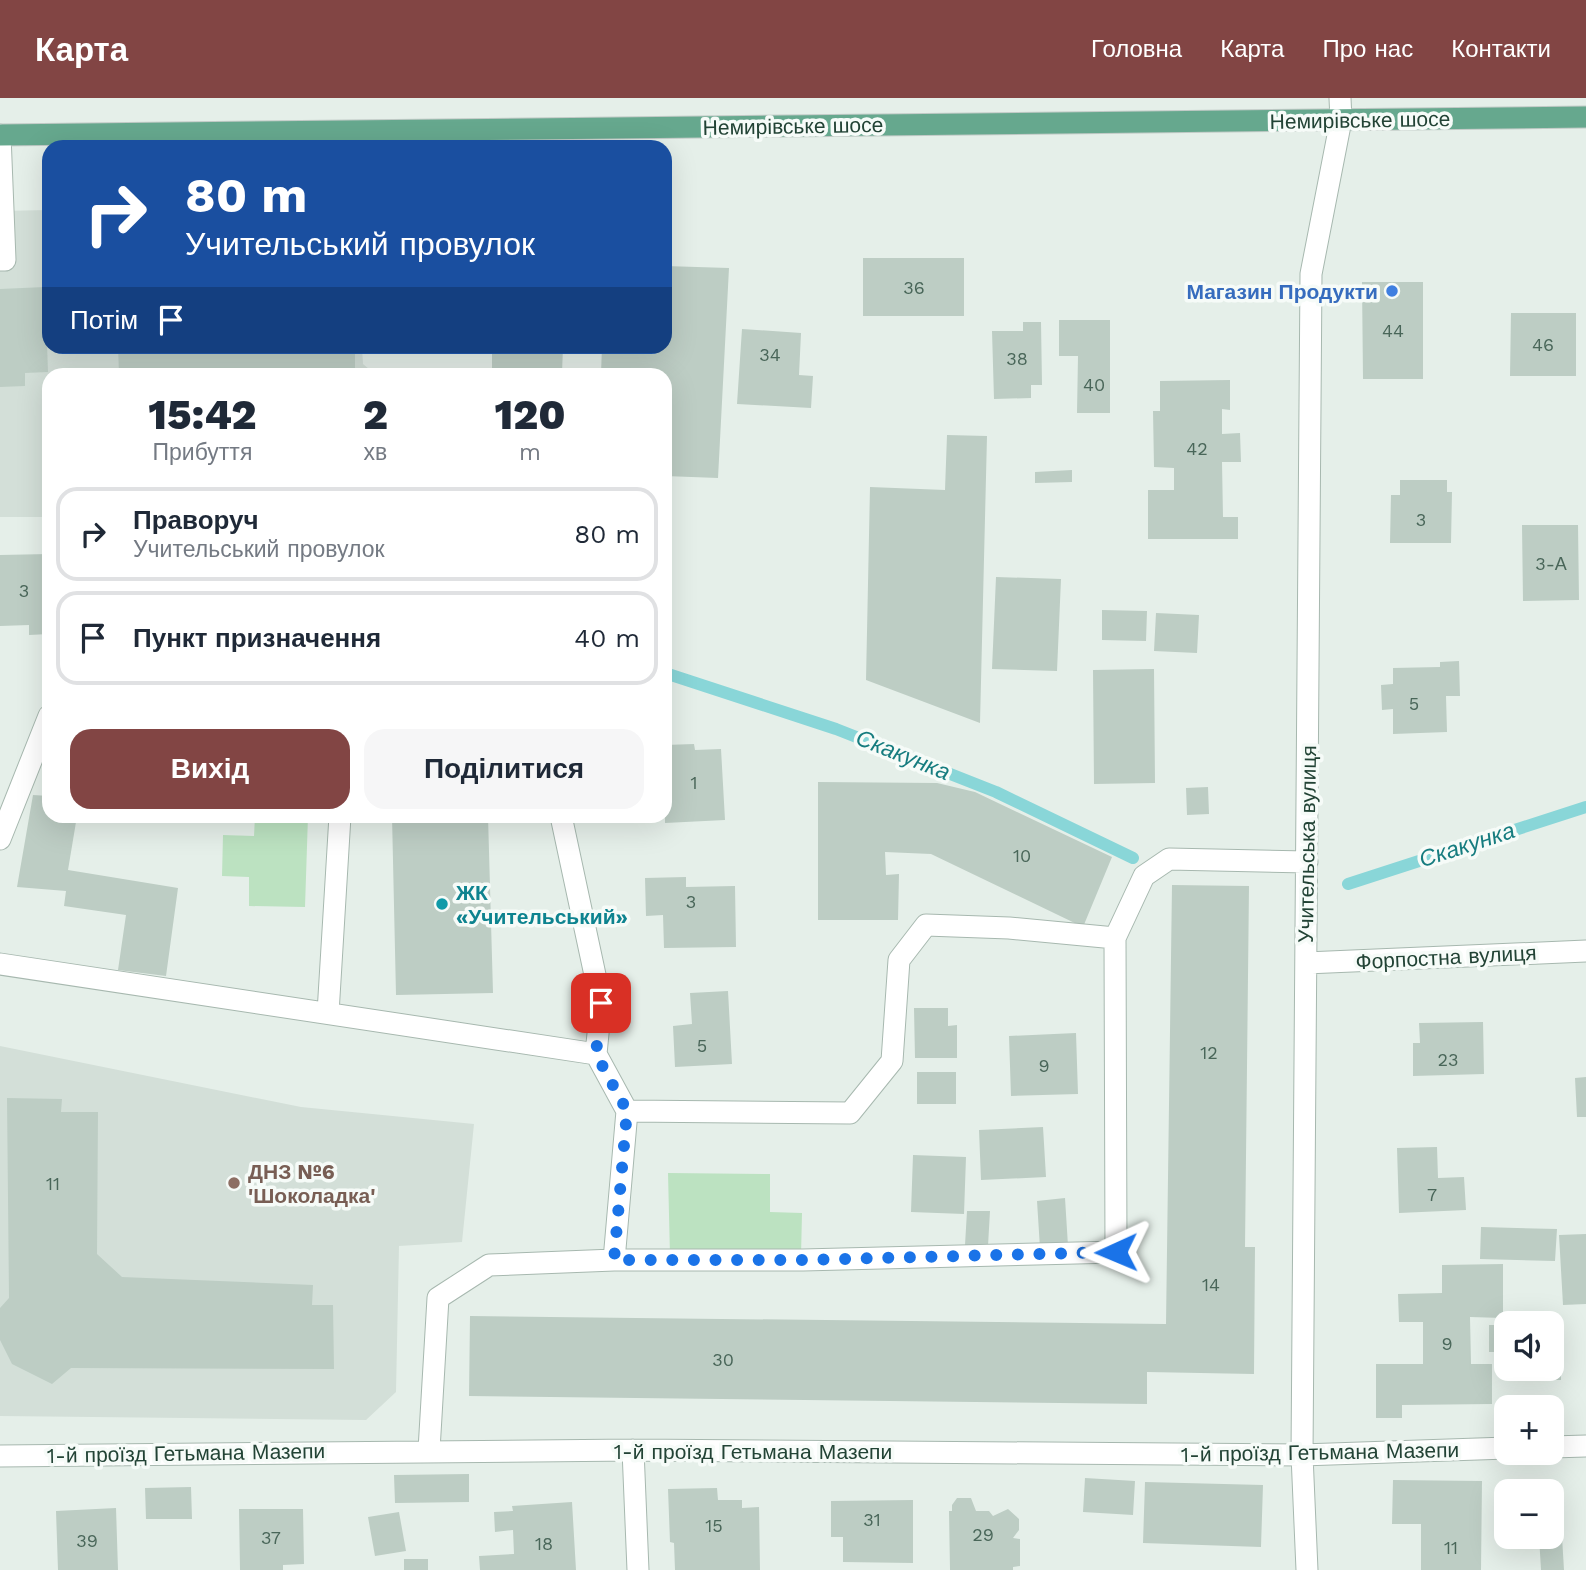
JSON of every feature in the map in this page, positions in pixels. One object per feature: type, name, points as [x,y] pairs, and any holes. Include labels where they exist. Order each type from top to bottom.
[{"type":"main road","name":"Немирівське шосе","points":[[0,135],[1586,117]]},
{"type":"street","name":"Учительська вулиця","points":[[1307,1570],[1302,1455],[1311,274],[1341,120],[1340,98]]},
{"type":"street","points":[[0,135],[5,260],[0,260]]},
{"type":"street","points":[[0,839],[42,734]]},
{"type":"street","points":[[328,1013],[340,823]]},
{"type":"street","points":[[562,823],[601,1003],[596,1054],[627,1111],[614,1260]]},
{"type":"street","points":[[429,1450],[438,1298],[489,1265],[614,1260],[803,1260],[1116,1252],[1115,938],[1144,876],[1169,859],[1307,862]]},
{"type":"street","points":[[627,1111],[850,1113],[892,1061],[899,960],[926,925],[1009,928],[1115,938]]},
{"type":"street","name":"Форпостна вулиця","points":[[1306,963],[1586,951]]},
{"type":"street","points":[[0,964],[596,1054]]},
{"type":"street","points":[[1564,1447],[1586,1446]]},
{"type":"street","name":"1-й проїзд Гетьмана Мазепи","points":[[0,1456],[429,1450],[1302,1455],[1494,1448]]},
{"type":"street","points":[[633,1450],[638,1570]]},
{"type":"shaded area","points":[[42,210],[42,354],[362,354],[363,364],[368,368],[42,368],[42,517],[0,517],[0,211]]},
{"type":"shaded area","name":"ДНЗ №6 'Шоколадка'","points":[[0,1046],[301,1107],[474,1124],[462,1242],[399,1246],[396,1392],[366,1420],[0,1416]]},
{"type":"green space","points":[[255,823],[308,823],[305,907],[249,906],[249,877],[222,876],[223,835],[254,836]]},
{"type":"green space","points":[[668,1173],[770,1174],[770,1212],[802,1213],[801,1256],[670,1256]]},
{"type":"building","points":[[863,258],[964,258],[964,316],[863,316]]},
{"type":"building","points":[[672,266],[729,268],[718,478],[672,476],[672,368],[601,368],[602,354],[672,354]]},
{"type":"building","points":[[1362,282],[1423,282],[1423,379],[1363,379]]},
{"type":"building","points":[[42,287],[42,354],[47,354],[48,368],[42,368],[42,372],[25,373],[25,386],[0,387],[0,289]]},
{"type":"building","points":[[1511,313],[1576,313],[1576,376],[1510,376]]},
{"type":"building","points":[[1059,320],[1110,320],[1110,413],[1077,413],[1078,356],[1059,356]]},
{"type":"building","points":[[1023,322],[1041,322],[1042,385],[1031,385],[1031,398],[994,399],[992,331],[1023,331]]},
{"type":"building","points":[[742,329],[801,333],[799,375],[813,376],[811,408],[737,404]]},
{"type":"building","points":[[118,354],[355,354],[355,368],[119,368]]},
{"type":"building","points":[[492,354],[563,354],[562,368],[492,368]]},
{"type":"building","points":[[1230,380],[1230,410],[1222,409],[1222,434],[1240,433],[1241,462],[1222,462],[1223,517],[1238,517],[1238,539],[1148,539],[1148,490],[1174,490],[1174,468],[1154,467],[1153,411],[1160,411],[1160,381]]},
{"type":"building","points":[[947,435],[987,436],[980,723],[866,680],[870,487],[945,490]]},
{"type":"building","points":[[1072,470],[1072,482],[1035,483],[1035,472]]},
{"type":"building","points":[[1400,480],[1447,480],[1447,492],[1452,492],[1451,543],[1390,543],[1391,495],[1400,495]]},
{"type":"building","points":[[1522,525],[1578,525],[1579,600],[1523,601]]},
{"type":"building","points":[[42,554],[42,634],[29,635],[29,625],[0,626],[0,555]]},
{"type":"building","points":[[996,577],[1061,579],[1057,671],[992,669]]},
{"type":"building","points":[[1102,610],[1147,611],[1146,641],[1102,640]]},
{"type":"building","points":[[1156,613],[1199,615],[1197,653],[1154,651]]},
{"type":"building","points":[[1459,661],[1460,696],[1446,696],[1447,732],[1393,734],[1393,709],[1382,710],[1381,685],[1393,684],[1393,668],[1440,667],[1440,662]]},
{"type":"building","points":[[1154,669],[1155,783],[1094,784],[1093,670]]},
{"type":"building","points":[[694,744],[695,750],[721,749],[725,820],[672,823],[672,745]]},
{"type":"building","points":[[818,782],[937,783],[975,792],[1112,857],[1083,927],[931,854],[885,852],[886,875],[899,874],[898,920],[818,920]]},
{"type":"building","points":[[1208,787],[1209,814],[1187,815],[1186,788]]},
{"type":"building","points":[[33,795],[42,796],[42,823],[76,823],[68,870],[178,888],[166,976],[118,970],[126,915],[64,906],[66,891],[17,887]]},
{"type":"building","name":"ЖК «Учительський»","points":[[392,823],[488,823],[493,993],[396,995]]},
{"type":"building","points":[[686,877],[686,887],[735,886],[736,947],[664,948],[663,915],[646,916],[645,878]]},
{"type":"building","points":[[1172,885],[1249,886],[1245,1247],[1255,1247],[1254,1374],[1147,1372],[1147,1404],[469,1396],[470,1316],[1166,1324]]},
{"type":"building","points":[[728,991],[732,1064],[675,1067],[673,1026],[692,1024],[690,993]]},
{"type":"building","points":[[914,1008],[948,1008],[948,1026],[957,1025],[957,1058],[915,1058]]},
{"type":"building","points":[[1483,1022],[1484,1074],[1413,1076],[1413,1043],[1420,1043],[1419,1023]]},
{"type":"building","points":[[1076,1033],[1078,1094],[1011,1096],[1009,1036]]},
{"type":"building","points":[[917,1072],[956,1072],[956,1104],[917,1104]]},
{"type":"building","points":[[1586,1077],[1586,1117],[1577,1117],[1575,1078]]},
{"type":"building","points":[[7,1098],[62,1099],[61,1112],[98,1112],[97,1254],[122,1277],[313,1285],[312,1305],[333,1305],[334,1369],[71,1368],[52,1384],[12,1364],[0,1340],[0,1308],[9,1298]]},
{"type":"building","points":[[1043,1127],[1046,1177],[981,1180],[979,1130]]},
{"type":"building","points":[[1437,1147],[1438,1178],[1464,1177],[1466,1210],[1399,1213],[1397,1148]]},
{"type":"building","points":[[913,1155],[966,1157],[964,1214],[911,1212]]},
{"type":"building","points":[[1065,1198],[1068,1246],[1040,1248],[1037,1201]]},
{"type":"building","points":[[967,1211],[990,1211],[988,1246],[965,1245]]},
{"type":"building","points":[[1481,1227],[1557,1229],[1555,1261],[1480,1259]]},
{"type":"building","points":[[1586,1234],[1586,1304],[1563,1305],[1559,1235]]},
{"type":"building","points":[[1503,1264],[1503,1311],[1494,1311],[1494,1318],[1470,1317],[1471,1364],[1492,1364],[1492,1404],[1402,1405],[1402,1418],[1376,1418],[1376,1364],[1423,1364],[1423,1322],[1399,1322],[1398,1294],[1442,1293],[1442,1265]]},
{"type":"building","points":[[1489,1325],[1494,1325],[1494,1352],[1489,1352]]},
{"type":"building","points":[[469,1474],[469,1502],[395,1503],[394,1475]]},
{"type":"building","points":[[1085,1478],[1135,1481],[1133,1515],[1083,1512]]},
{"type":"building","points":[[1393,1480],[1482,1481],[1481,1570],[1421,1570],[1421,1524],[1392,1524]]},
{"type":"building","points":[[1145,1482],[1263,1485],[1261,1547],[1143,1543]]},
{"type":"building","points":[[191,1487],[192,1519],[146,1519],[145,1488]]},
{"type":"building","points":[[717,1488],[718,1500],[742,1500],[742,1508],[759,1507],[760,1570],[675,1570],[674,1543],[670,1542],[668,1489]]},
{"type":"building","points":[[957,1498],[971,1498],[976,1511],[989,1511],[993,1516],[1008,1509],[1019,1519],[1019,1530],[1013,1538],[1020,1539],[1020,1566],[1013,1567],[1013,1570],[950,1570],[949,1511],[952,1511],[952,1505]]},
{"type":"building","points":[[913,1500],[913,1563],[843,1562],[843,1537],[831,1537],[831,1501]]},
{"type":"building","points":[[572,1502],[576,1570],[480,1570],[479,1556],[514,1554],[513,1530],[495,1532],[494,1512],[513,1511],[512,1506]]},
{"type":"building","points":[[116,1508],[118,1570],[58,1570],[56,1511]]},
{"type":"building","points":[[239,1509],[303,1509],[304,1564],[283,1565],[283,1570],[240,1570]]},
{"type":"building","points":[[399,1512],[406,1551],[375,1556],[368,1517]]},
{"type":"building","points":[[1540,1549],[1563,1549],[1564,1570],[1541,1570]]},
{"type":"building","points":[[404,1559],[428,1559],[428,1570],[404,1570]]},
{"type":"waterway","name":"Скакунка","points":[[672,675],[836,729],[996,792],[1133,858]]},
{"type":"waterway","name":"Скакунка","points":[[1348,884],[1586,807]]},
{"type":"place","name":"Магазин Продукти","points":[[1392,291]]},
{"type":"place","name":"ЖК «Учительський»","points":[[442,904]]},
{"type":"place","name":"ДНЗ №6 'Шоколадка'","points":[[234,1183]]},
{"type":"route","points":[[601,1003],[596,1054],[627,1111],[614,1260],[803,1260],[1116,1252]]}]
